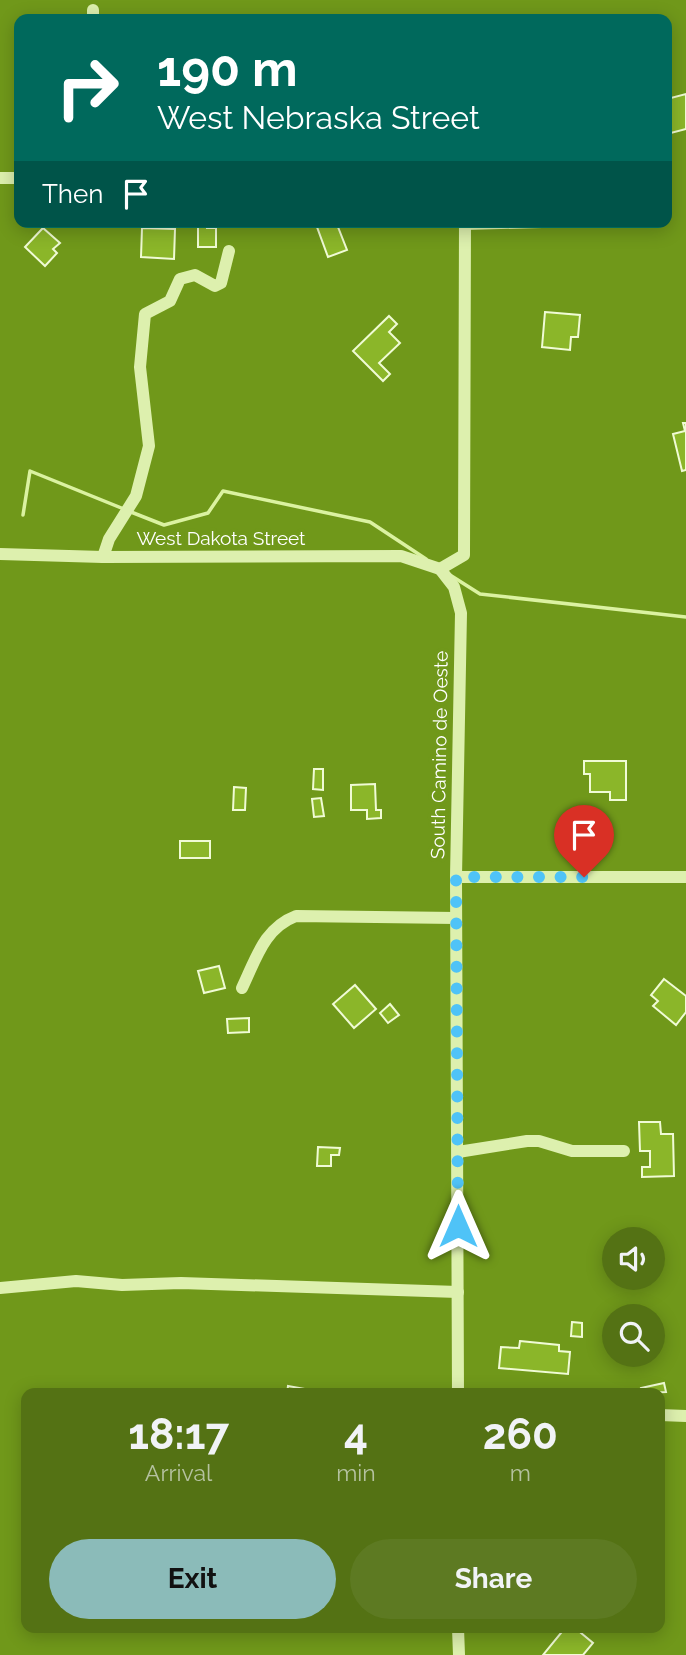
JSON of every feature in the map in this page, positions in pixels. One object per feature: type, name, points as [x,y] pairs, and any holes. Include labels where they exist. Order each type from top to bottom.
[{"type":"street","points":[[440,569],[464,555],[465,228]]},
{"type":"street","points":[[103,557],[109,539],[136,496],[149,446],[140,367],[145,314],[170,301],[180,279],[195,275],[215,286],[221,283],[229,251]]},
{"type":"street","name":"West Dakota Street","points":[[0,554],[103,557],[401,556],[440,569]]},
{"type":"street","name":"South Camino de Oeste","points":[[440,569],[454,587],[461,613],[456,877],[458,1388]]},
{"type":"street","points":[[456,877],[686,877]]},
{"type":"street","points":[[243,988],[269,933],[277,924],[296,916],[456,918]]},
{"type":"street","points":[[458,1152],[527,1141],[539,1141],[572,1151],[624,1150]]},
{"type":"street","points":[[0,1288],[76,1281],[122,1285],[181,1283],[458,1292]]},
{"type":"street","points":[[665,1415],[686,1416]]},
{"type":"street","points":[[458,1633],[459,1655]]},
{"type":"building","points":[[686,94],[686,129],[672,133],[672,98]]},
{"type":"building","points":[[43,228],[60,243],[53,249],[57,253],[45,266],[25,247]]},
{"type":"building","points":[[142,228],[175,229],[174,259],[141,257]]},
{"type":"building","points":[[198,228],[216,228],[216,247],[198,247]]},
{"type":"building","points":[[317,228],[338,228],[347,250],[328,257]]},
{"type":"building","points":[[545,312],[580,315],[578,337],[571,337],[570,350],[542,347]]},
{"type":"building","points":[[389,316],[397,324],[389,332],[400,343],[379,363],[390,374],[383,381],[353,351]]},
{"type":"building","points":[[683,423],[686,423],[686,470],[682,471],[673,434],[685,431]]},
{"type":"building","points":[[584,761],[626,761],[626,800],[610,800],[610,792],[590,792],[590,774],[584,774]]},
{"type":"building","points":[[314,769],[323,769],[323,790],[313,789]]},
{"type":"building","points":[[375,784],[376,810],[381,810],[381,818],[367,819],[367,810],[351,810],[351,785]]},
{"type":"building","points":[[234,787],[246,788],[245,810],[233,810]]},
{"type":"building","points":[[321,798],[324,816],[314,817],[312,799]]},
{"type":"building","points":[[180,841],[210,841],[210,858],[180,858]]},
{"type":"building","points":[[219,966],[225,988],[204,993],[198,971]]},
{"type":"building","points":[[664,979],[686,996],[686,1012],[676,1025],[653,1006],[658,1001],[651,995]]},
{"type":"building","points":[[355,985],[376,1009],[354,1028],[333,1004]]},
{"type":"building","points":[[390,1004],[399,1015],[388,1023],[380,1013]]},
{"type":"building","points":[[249,1018],[249,1032],[228,1033],[227,1019]]},
{"type":"building","points":[[639,1122],[660,1122],[661,1134],[673,1134],[674,1176],[642,1177],[642,1167],[650,1167],[650,1151],[640,1151]]},
{"type":"building","points":[[318,1147],[340,1148],[339,1155],[331,1155],[331,1166],[317,1166]]},
{"type":"building","points":[[572,1322],[582,1323],[582,1337],[571,1336]]},
{"type":"building","points":[[520,1341],[559,1345],[559,1351],[570,1352],[568,1374],[499,1368],[501,1347],[519,1348]]},
{"type":"building","points":[[664,1383],[666,1392],[665,1388],[641,1388]]},
{"type":"building","points":[[561,1633],[581,1633],[593,1643],[583,1655],[543,1655]]},
{"type":"waterway","points":[[23,515],[30,471],[124,509]]},
{"type":"waterway","points":[[131,512],[164,525],[208,513],[223,491],[370,522],[426,559]]},
{"type":"waterway","points":[[450,575],[480,594],[686,617]]},
{"type":"route","points":[[458,1226],[456,877],[584,877]]}]
